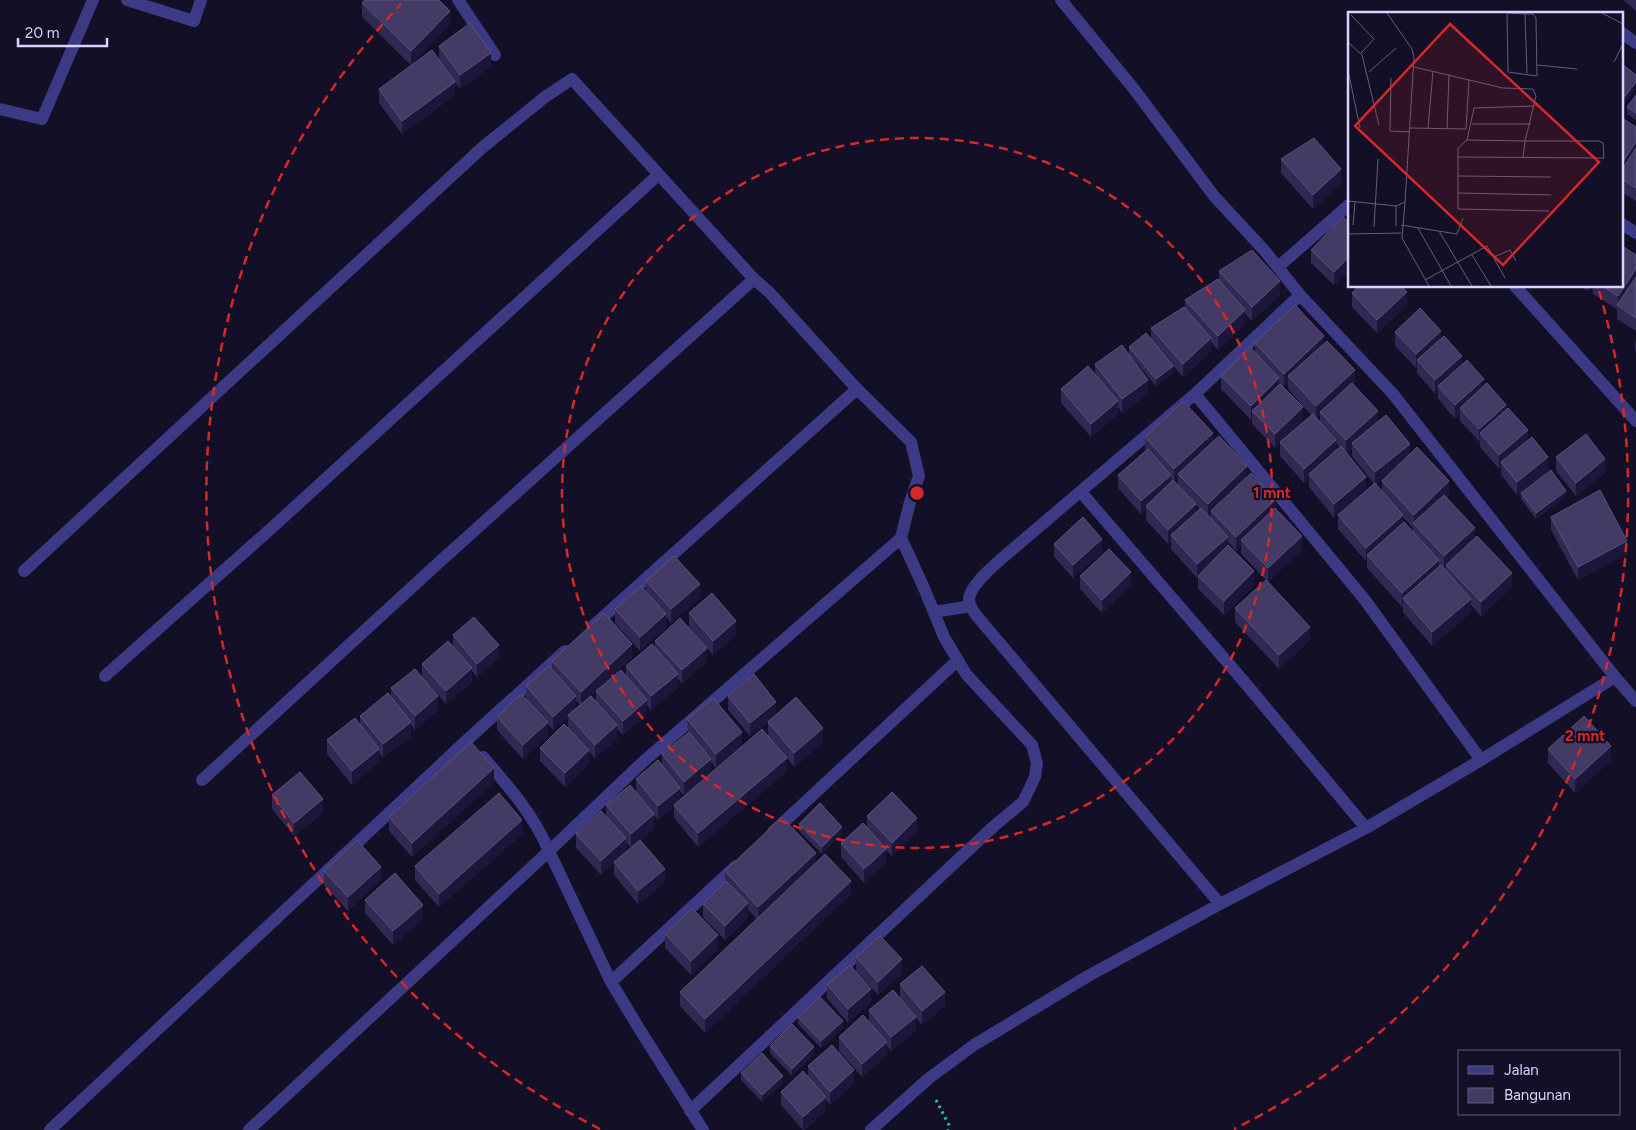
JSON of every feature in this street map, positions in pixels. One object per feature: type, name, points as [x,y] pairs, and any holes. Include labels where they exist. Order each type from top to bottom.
[{"type":"street","points":[[0,109],[42,119],[93,0]]},
{"type":"street","points":[[127,0],[194,21],[201,0]]},
{"type":"street","points":[[458,0],[496,55]]},
{"type":"street","points":[[1061,0],[1134,89],[1214,196],[1264,250],[1300,295],[1393,394],[1615,677],[1636,700]]},
{"type":"street","points":[[1624,34],[1636,43]]},
{"type":"street","points":[[24,571],[483,148],[545,97],[572,79],[754,279],[769,292],[857,389],[911,442],[919,476],[901,538],[644,761],[249,1130]]},
{"type":"street","points":[[105,676],[275,525],[658,175]]},
{"type":"street","points":[[1278,267],[1348,206]]},
{"type":"street","points":[[1624,225],[1636,233]]},
{"type":"street","points":[[202,780],[754,279]]},
{"type":"street","points":[[1517,288],[1636,421]]},
{"type":"street","points":[[1220,904],[976,614],[969,599],[975,585],[1000,560],[1195,394],[1300,295]]},
{"type":"street","points":[[50,1130],[467,740],[857,389]]},
{"type":"street","points":[[1195,394],[1365,600],[1481,760]]},
{"type":"street","points":[[1082,492],[1366,828]]},
{"type":"street","points":[[690,1111],[994,826],[1023,802],[1035,777],[1037,763],[1032,744],[966,674],[944,637],[901,538]]},
{"type":"street","points":[[934,612],[971,606]]},
{"type":"street","points":[[762,842],[958,660]]},
{"type":"street","points":[[871,1130],[928,1079],[974,1045],[1080,981],[1220,904],[1366,828],[1615,677]]},
{"type":"street","points":[[467,740],[495,771],[540,830],[611,982],[703,1130]]},
{"type":"street","points":[[611,982],[748,855]]},
{"type":"path","points":[[928,1079],[949,1125],[948,1130]]},
{"type":"building","points":[[365,0],[439,0],[450,11],[411,51],[362,3]]},
{"type":"building","points":[[470,23],[491,53],[460,75],[439,46]]},
{"type":"building","points":[[432,50],[455,82],[402,121],[379,89]]},
{"type":"building","points":[[1624,66],[1636,75],[1636,82],[1624,97]]},
{"type":"building","points":[[1636,95],[1636,113],[1627,107]]},
{"type":"building","points":[[1624,119],[1636,127],[1636,142],[1624,160]]},
{"type":"building","points":[[1314,138],[1341,169],[1313,195],[1281,159]]},
{"type":"building","points":[[1636,148],[1636,188],[1624,180],[1624,167]]},
{"type":"building","points":[[1343,217],[1348,221],[1348,258],[1334,272],[1311,250]]},
{"type":"building","points":[[1624,247],[1636,255],[1636,269],[1624,287]]},
{"type":"building","points":[[1252,250],[1280,281],[1252,307],[1219,271]]},
{"type":"building","points":[[1636,277],[1636,318],[1617,305]]},
{"type":"building","points":[[1218,279],[1245,310],[1218,336],[1185,300]]},
{"type":"building","points":[[1357,288],[1403,288],[1407,292],[1377,320],[1352,293]]},
{"type":"building","points":[[1605,288],[1623,288],[1618,296]]},
{"type":"building","points":[[1295,305],[1324,336],[1284,374],[1255,343]]},
{"type":"building","points":[[1184,307],[1211,338],[1183,364],[1151,328]]},
{"type":"building","points":[[1420,308],[1441,331],[1416,354],[1395,332]]},
{"type":"building","points":[[1146,333],[1173,366],[1156,379],[1129,347]]},
{"type":"building","points":[[1444,336],[1462,356],[1435,380],[1417,360]]},
{"type":"building","points":[[1327,341],[1355,370],[1316,406],[1288,376]]},
{"type":"building","points":[[1122,345],[1148,380],[1122,399],[1095,364]]},
{"type":"building","points":[[1250,347],[1279,378],[1251,406],[1221,376]]},
{"type":"building","points":[[1467,360],[1484,379],[1455,405],[1438,386]]},
{"type":"building","points":[[1088,366],[1118,401],[1091,424],[1061,389]]},
{"type":"building","points":[[1352,383],[1378,411],[1346,440],[1320,412]]},
{"type":"building","points":[[1487,383],[1506,405],[1479,429],[1460,408]]},
{"type":"building","points":[[1280,384],[1303,407],[1275,434],[1252,411]]},
{"type":"building","points":[[1183,401],[1213,433],[1174,469],[1145,437]]},
{"type":"building","points":[[1508,408],[1528,430],[1499,455],[1480,433]]},
{"type":"building","points":[[1313,414],[1336,440],[1304,469],[1280,442]]},
{"type":"building","points":[[1386,415],[1410,444],[1375,472],[1352,443]]},
{"type":"building","points":[[1586,434],[1605,459],[1576,483],[1556,457]]},
{"type":"building","points":[[1219,436],[1247,466],[1208,504],[1178,474]]},
{"type":"building","points":[[1532,437],[1548,457],[1517,482],[1501,462]]},
{"type":"building","points":[[1341,446],[1366,477],[1334,504],[1309,474]]},
{"type":"building","points":[[1417,447],[1449,481],[1414,515],[1382,481]]},
{"type":"building","points":[[1148,449],[1171,475],[1141,501],[1118,475]]},
{"type":"building","points":[[1551,470],[1566,491],[1536,513],[1521,493]]},
{"type":"building","points":[[1251,473],[1276,499],[1236,537],[1211,511]]},
{"type":"building","points":[[1173,480],[1196,504],[1168,530],[1146,506]]},
{"type":"building","points":[[1375,483],[1403,515],[1366,548],[1338,515]]},
{"type":"building","points":[[1600,490],[1627,541],[1578,567],[1551,517]]},
{"type":"building","points":[[1444,495],[1475,528],[1444,556],[1413,523]]},
{"type":"building","points":[[1201,508],[1228,537],[1197,564],[1171,535]]},
{"type":"building","points":[[1275,508],[1302,536],[1268,568],[1241,540]]},
{"type":"building","points":[[1083,517],[1102,539],[1073,565],[1054,544]]},
{"type":"building","points":[[1404,522],[1439,560],[1402,593],[1367,555]]},
{"type":"building","points":[[1477,536],[1512,573],[1481,602],[1446,565]]},
{"type":"building","points":[[1228,545],[1254,571],[1224,601],[1198,576]]},
{"type":"building","points":[[1109,549],[1131,572],[1102,600],[1080,576]]},
{"type":"building","points":[[674,556],[700,584],[671,609],[646,581]]},
{"type":"building","points":[[1441,565],[1471,599],[1432,632],[1403,598]]},
{"type":"building","points":[[1266,580],[1310,627],[1279,655],[1235,608]]},
{"type":"building","points":[[641,586],[666,614],[640,637],[615,609]]},
{"type":"building","points":[[712,593],[736,621],[713,641],[689,613]]},
{"type":"building","points":[[604,613],[632,644],[581,692],[552,661]]},
{"type":"building","points":[[474,617],[499,645],[477,664],[453,635]]},
{"type":"building","points":[[680,618],[707,648],[682,670],[655,641]]},
{"type":"building","points":[[448,641],[472,668],[446,691],[422,664]]},
{"type":"building","points":[[652,644],[678,674],[651,696],[626,666]]},
{"type":"building","points":[[549,666],[576,696],[553,717],[526,686]]},
{"type":"building","points":[[415,669],[438,696],[415,716],[391,688]]},
{"type":"building","points":[[621,670],[647,700],[623,721],[596,691]]},
{"type":"building","points":[[754,674],[776,702],[750,723],[728,696]]},
{"type":"building","points":[[388,693],[411,722],[383,744],[360,716]]},
{"type":"building","points":[[521,694],[548,722],[523,745],[497,717]]},
{"type":"building","points":[[591,696],[617,725],[595,745],[568,715]]},
{"type":"building","points":[[796,697],[823,728],[794,753],[768,722]]},
{"type":"building","points":[[713,698],[742,732],[716,754],[687,719]]},
{"type":"building","points":[[1584,716],[1611,746],[1575,779],[1548,749]]},
{"type":"building","points":[[355,718],[379,749],[352,771],[327,740]]},
{"type":"building","points":[[564,724],[589,750],[565,773],[540,748]]},
{"type":"building","points":[[762,729],[787,758],[698,833],[674,805]]},
{"type":"building","points":[[689,732],[711,759],[684,782],[662,754]]},
{"type":"building","points":[[471,742],[494,768],[412,843],[389,817]]},
{"type":"building","points":[[658,760],[680,788],[658,806],[636,779]]},
{"type":"building","points":[[300,772],[323,799],[294,823],[272,795]]},
{"type":"building","points":[[630,785],[654,814],[631,834],[606,805]]},
{"type":"building","points":[[892,792],[917,818],[892,843],[867,816]]},
{"type":"building","points":[[499,793],[522,820],[439,894],[415,866]]},
{"type":"building","points":[[820,803],[842,827],[822,847],[799,824]]},
{"type":"building","points":[[601,811],[626,838],[601,861],[576,834]]},
{"type":"building","points":[[782,817],[816,853],[758,907],[725,871]]},
{"type":"building","points":[[863,823],[886,849],[864,869],[841,843]]},
{"type":"building","points":[[357,840],[381,867],[348,897],[324,871]]},
{"type":"building","points":[[640,840],[665,869],[638,891],[614,862]]},
{"type":"building","points":[[825,854],[851,881],[705,1019],[680,992]]},
{"type":"building","points":[[395,873],[423,905],[393,931],[365,900]]},
{"type":"building","points":[[726,881],[748,903],[725,926],[703,904]]},
{"type":"building","points":[[692,908],[718,935],[691,961],[665,934]]},
{"type":"building","points":[[880,936],[902,959],[878,982],[856,957]]},
{"type":"building","points":[[850,965],[871,989],[848,1009],[827,985]]},
{"type":"building","points":[[922,966],[945,992],[922,1011],[900,984]]},
{"type":"building","points":[[893,990],[916,1017],[891,1037],[869,1010]]},
{"type":"building","points":[[820,997],[843,1021],[821,1041],[798,1017]]},
{"type":"building","points":[[863,1015],[887,1042],[862,1064],[839,1037]]},
{"type":"building","points":[[792,1024],[814,1047],[792,1069],[770,1046]]},
{"type":"building","points":[[832,1045],[854,1070],[830,1092],[808,1066]]},
{"type":"building","points":[[762,1053],[783,1076],[762,1095],[741,1073]]},
{"type":"building","points":[[803,1071],[826,1097],[803,1117],[781,1092]]}]
